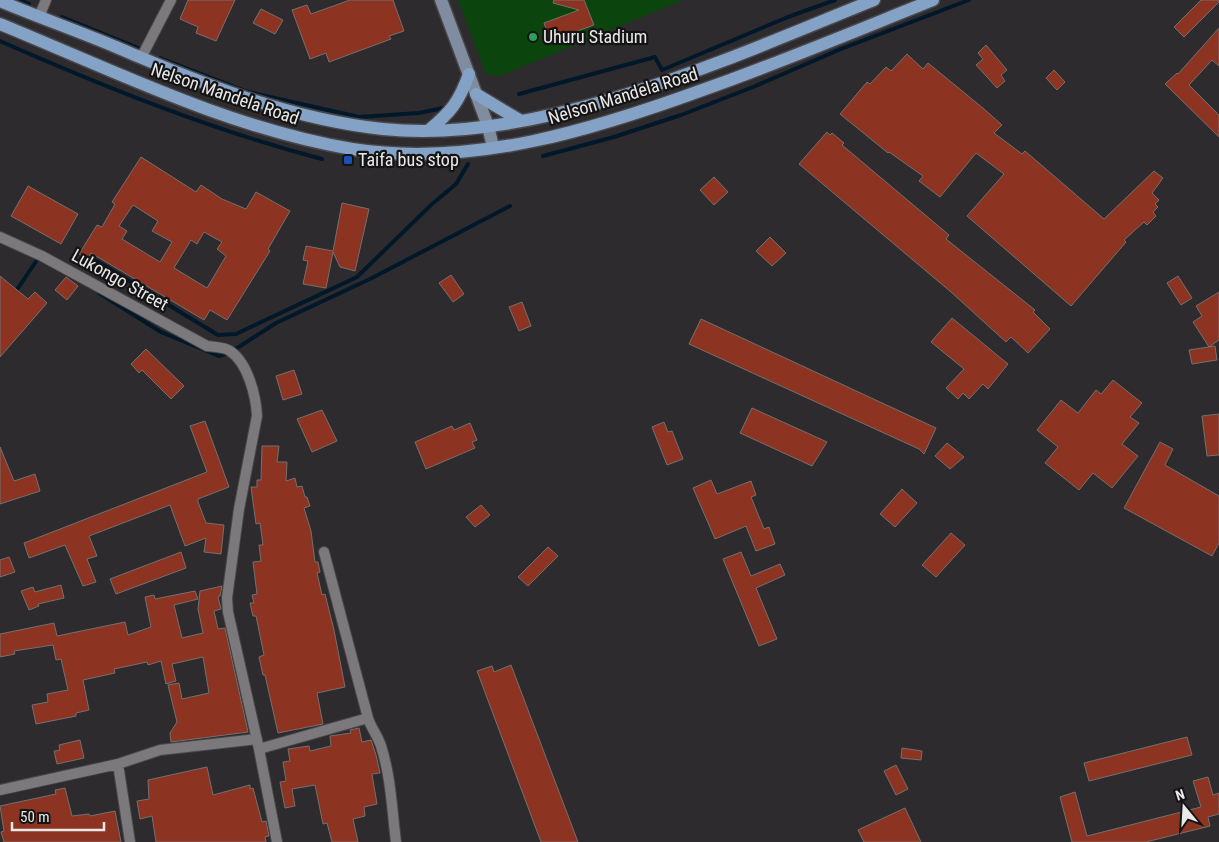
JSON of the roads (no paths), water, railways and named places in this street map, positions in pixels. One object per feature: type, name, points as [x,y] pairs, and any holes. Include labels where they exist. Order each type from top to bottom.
[{"type":"main road","name":"Nelson Mandela Road","points":[[0,1],[141,58],[273,108],[385,130],[428,131],[521,121],[581,107],[682,76],[874,0]]},
{"type":"main road","name":"Nelson Mandela Road","points":[[0,24],[142,84],[212,111],[282,134],[354,149],[404,153],[443,153],[549,138],[614,121],[766,68],[933,0]]},
{"type":"main road","points":[[428,131],[446,116],[457,103],[469,74]]},
{"type":"main road","points":[[476,94],[521,121]]},
{"type":"street","points":[[39,17],[46,0]]},
{"type":"street","points":[[141,58],[171,0]]},
{"type":"street","points":[[441,0],[488,126],[493,147]]},
{"type":"street","name":"Lukongo Street","points":[[0,238],[42,256],[207,346],[230,350],[237,357],[247,375],[258,416],[239,509],[227,598],[228,612],[258,744]]},
{"type":"street","points":[[324,552],[368,718],[380,744],[386,766],[396,842]]},
{"type":"street","points":[[0,790],[118,764],[170,748],[258,744],[368,718]]},
{"type":"street","points":[[258,744],[277,842]]},
{"type":"street","points":[[118,764],[130,842]]},
{"type":"waterway","points":[[21,0],[29,4]]},
{"type":"waterway","points":[[519,94],[655,57],[662,70],[788,17],[835,0]]},
{"type":"waterway","points":[[543,156],[614,137],[681,115],[753,87],[841,49],[969,0]]},
{"type":"waterway","points":[[62,17],[138,48]]},
{"type":"waterway","points":[[0,41],[79,75],[199,121],[322,159]]},
{"type":"waterway","points":[[160,58],[248,92],[359,117],[419,113],[443,108]]},
{"type":"waterway","points":[[93,259],[218,335],[236,334],[357,277],[431,205],[456,184],[468,164]]},
{"type":"waterway","points":[[99,293],[161,332],[219,356],[231,352],[276,323],[370,279],[510,206]]},
{"type":"waterway","points":[[14,294],[39,257]]},
{"type":"place","name":"Uhuru Stadium","points":[[533,37]]},
{"type":"place","name":"Taifa bus stop","points":[[348,160]]}]
